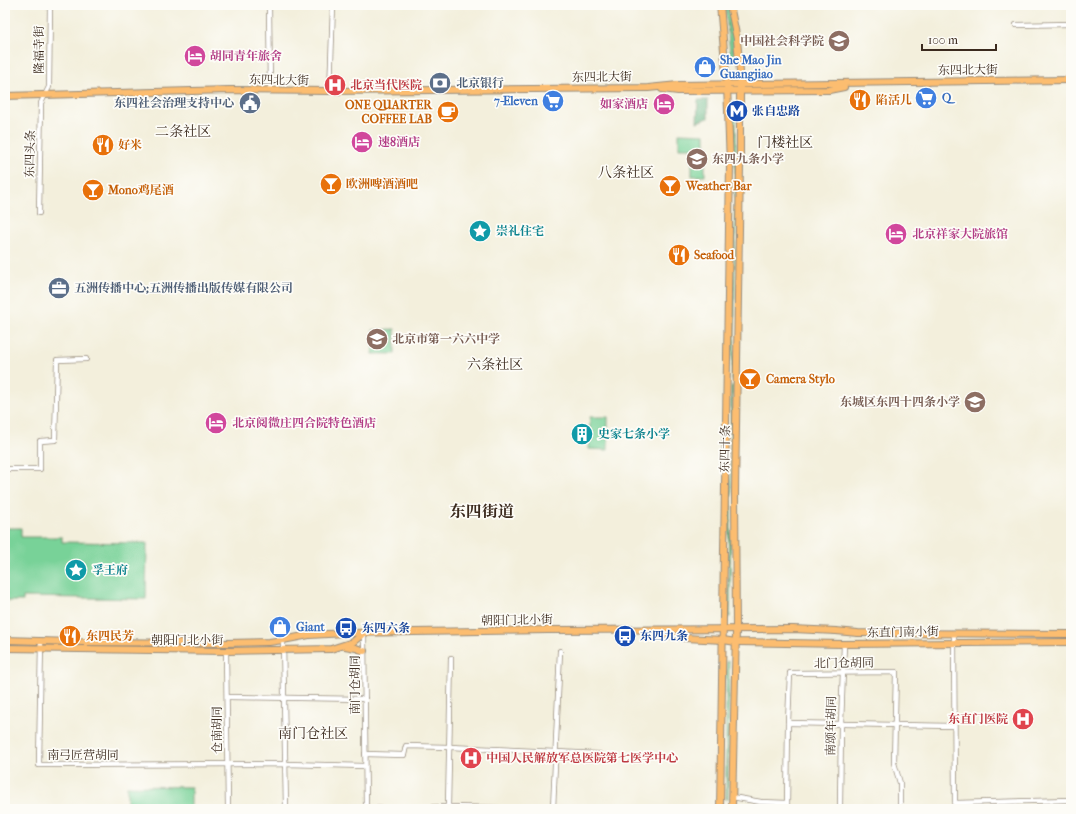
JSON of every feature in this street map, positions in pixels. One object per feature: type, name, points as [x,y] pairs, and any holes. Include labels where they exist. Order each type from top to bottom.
[{"type":"main road","points":[[720,5],[727,88]]},
{"type":"main road","points":[[730,5],[737,39],[740,87]]},
{"type":"main road","name":"东四北大街","points":[[5,96],[154,91],[648,88],[678,85],[727,88],[932,82],[1071,80]]},
{"type":"main road","name":"东四十条","points":[[732,809],[736,642],[735,493],[740,87]]},
{"type":"main road","name":"东四十条","points":[[720,809],[730,164],[727,88]]},
{"type":"main road","name":"东直门南小街","points":[[723,630],[793,629],[858,633],[1071,634]]},
{"type":"main road","name":"朝阳门北小街","points":[[646,630],[685,638],[736,642]]},
{"type":"main road","name":"朝阳门北小街","points":[[5,640],[226,643],[283,640],[309,635],[364,633],[723,630]]},
{"type":"main road","name":"朝阳门北小街","points":[[5,648],[226,651],[284,650],[343,646],[353,642],[364,633]]},
{"type":"main road","name":"东直门南小街","points":[[736,642],[844,644],[1071,642]]},
{"type":"main road","points":[[343,646],[364,651]]},
{"type":"street","name":"隆福寺街","points":[[45,95],[49,87],[50,5]]},
{"type":"street","points":[[269,5],[270,91]]},
{"type":"street","points":[[330,91],[333,5]]},
{"type":"street","points":[[1016,25],[1071,24]]},
{"type":"street","name":"东四头条","points":[[39,213],[41,103],[45,95]]},
{"type":"street","points":[[5,469],[40,469],[40,441],[55,440],[57,360],[86,359]]},
{"type":"street","name":"南门仓胡同","points":[[364,633],[365,766],[367,809]]},
{"type":"street","points":[[954,633],[955,806],[1071,800]]},
{"type":"street","points":[[283,640],[286,809]]},
{"type":"street","name":"南弓匠营胡同","points":[[41,641],[39,765],[227,766]]},
{"type":"street","name":"南颂年胡同","points":[[840,809],[842,673],[844,644]]},
{"type":"street","name":"仓南胡同","points":[[226,651],[228,809]]},
{"type":"street","points":[[553,809],[560,651]]},
{"type":"street","points":[[448,808],[451,658]]},
{"type":"street","name":"北门仓胡同","points":[[786,809],[790,673],[896,672],[894,763],[900,783],[900,809]]},
{"type":"street","points":[[227,697],[365,699]]},
{"type":"street","points":[[788,723],[954,726]]},
{"type":"street","points":[[365,754],[404,755],[406,746],[599,754]]},
{"type":"street","points":[[227,766],[286,764],[365,766]]},
{"type":"street","points":[[732,797],[761,802],[786,803]]},
{"type":"street","points":[[367,809],[567,809]]},
{"type":"green space","points":[[725,5],[728,5],[733,34],[735,61],[733,62],[731,61]]},
{"type":"green space","points":[[698,100],[708,100],[708,118],[697,122]]},
{"type":"green space","points":[[733,103],[736,103],[737,173],[734,379],[732,380],[735,166],[733,142]]},
{"type":"green space","points":[[679,133],[705,134],[705,176],[692,176],[692,148],[679,148]]},
{"type":"green space","points":[[395,329],[395,354],[373,354],[373,330]]},
{"type":"green space","points":[[731,386],[733,386],[732,496],[730,496]]},
{"type":"green space","points":[[590,417],[608,417],[608,450],[589,449]]},
{"type":"green space","points":[[729,501],[731,501],[730,617],[728,617]]},
{"type":"green space","name":"孚王府","points":[[5,528],[21,528],[21,537],[62,537],[62,542],[147,543],[146,599],[23,597],[23,601],[5,601]]},
{"type":"green space","points":[[726,661],[729,662],[728,799],[726,799]]},
{"type":"green space","points":[[127,786],[191,787],[191,809],[127,809]]},
{"type":"place","name":"中国社会科学院","points":[[839,41]]},
{"type":"place","name":"胡同青年旅舍","points":[[195,56]]},
{"type":"place","name":"She Mao Jin Guangjiao","points":[[705,67]]},
{"type":"place","name":"北京银行","points":[[440,83]]},
{"type":"place","name":"北京当代医院","points":[[335,85]]},
{"type":"place","name":"Q","points":[[926,98]]},
{"type":"place","name":"陷活儿","points":[[860,100]]},
{"type":"place","name":"7-Eleven","points":[[553,101]]},
{"type":"place","name":"东四社会治理支持中心","points":[[250,103]]},
{"type":"place","name":"如家酒店","points":[[664,104]]},
{"type":"place","name":"张自忠路","points":[[737,111]]},
{"type":"place","name":"ONE QUARTER COFFEE LAB","points":[[448,112]]},
{"type":"place","name":"速8酒店","points":[[362,142]]},
{"type":"place","name":"好米","points":[[103,145]]},
{"type":"place","name":"东四九条小学","points":[[697,159]]},
{"type":"place","name":"欧洲啤酒酒吧","points":[[331,184]]},
{"type":"place","name":"Weather Bar","points":[[670,186]]},
{"type":"place","name":"Mono鸡尾酒","points":[[93,190]]},
{"type":"place","name":"崇礼住宅","points":[[480,231]]},
{"type":"place","name":"北京祥家大院旅馆","points":[[896,234]]},
{"type":"place","name":"Seafood","points":[[679,255]]},
{"type":"place","name":"五洲传播中心;五洲传播出版传媒有限公司","points":[[59,288]]},
{"type":"place","name":"北京市第一六六中学","points":[[377,339]]},
{"type":"place","name":"Camera Stylo","points":[[750,379]]},
{"type":"place","name":"东城区东四十四条小学","points":[[975,402]]},
{"type":"place","name":"北京阅微庄四合院特色酒店","points":[[216,423]]},
{"type":"place","name":"史家七条小学","points":[[582,434]]},
{"type":"place","name":"孚王府","points":[[76,570]]},
{"type":"place","name":"Giant","points":[[280,627]]},
{"type":"place","name":"东四六条","points":[[346,628]]},
{"type":"place","name":"东四民芳","points":[[70,636]]},
{"type":"place","name":"东四九条","points":[[625,636]]},
{"type":"place","name":"东直门医院","points":[[1023,719]]},
{"type":"place","name":"中国人民解放军总医院第七医学中心","points":[[471,758]]},
{"type":"district","name":"二条社区","points":[[183,131]]},
{"type":"district","name":"门楼社区","points":[[785,142]]},
{"type":"district","name":"八条社区","points":[[626,172]]},
{"type":"district","name":"六条社区","points":[[495,364]]},
{"type":"district","name":"东四街道","points":[[482,511]]},
{"type":"district","name":"南门仓社区","points":[[313,733]]}]
